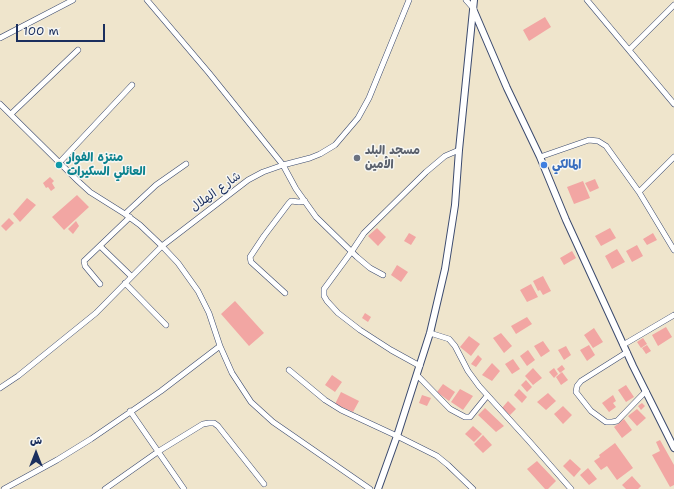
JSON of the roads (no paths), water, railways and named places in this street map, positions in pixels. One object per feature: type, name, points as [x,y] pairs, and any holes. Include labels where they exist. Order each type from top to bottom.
[{"type":"street","points":[[147,0],[209,73],[283,165],[316,217],[370,268],[383,275]]},
{"type":"street","name":"شارع الهلال","points":[[0,388],[18,376],[96,314],[131,276],[162,246],[248,180],[263,172],[310,158],[336,145],[358,118],[369,98],[409,0]]},
{"type":"street","points":[[466,0],[474,9],[507,88],[540,157],[566,220],[626,352],[674,448]]},
{"type":"street","points":[[378,489],[398,436],[420,366],[430,333],[445,269],[453,219],[474,0]]},
{"type":"street","points":[[588,0],[674,104]]},
{"type":"street","points":[[0,38],[69,1]]},
{"type":"street","points":[[629,50],[674,5]]},
{"type":"street","points":[[11,114],[78,50]]},
{"type":"street","points":[[60,162],[132,85]]},
{"type":"street","points":[[0,104],[90,192],[128,216],[162,246],[178,263],[198,291],[209,313],[220,346],[232,373],[251,402],[273,422],[370,489]]},
{"type":"street","points":[[540,157],[589,140],[598,141],[606,146],[638,192],[674,250]]},
{"type":"street","points":[[420,366],[391,350],[360,330],[338,313],[324,296],[324,289],[364,233],[426,172],[445,156],[459,150]]},
{"type":"street","points":[[638,192],[674,157]]},
{"type":"street","points":[[100,284],[84,263],[86,258],[100,246],[156,185],[186,164]]},
{"type":"street","points":[[285,293],[251,262],[250,257],[289,203],[291,201],[305,201]]},
{"type":"street","points":[[100,246],[131,276]]},
{"type":"street","points":[[125,283],[166,325]]},
{"type":"street","points":[[623,345],[674,315]]},
{"type":"street","points":[[430,333],[449,339],[455,346],[468,371],[487,396],[571,489]]},
{"type":"street","points":[[4,489],[57,460],[161,390],[220,346]]},
{"type":"street","points":[[626,352],[581,381],[576,386],[576,392],[591,411],[606,422],[612,422],[617,421],[646,391]]},
{"type":"street","points":[[289,370],[325,400],[341,410],[398,436],[442,460],[462,477],[473,489]]},
{"type":"street","points":[[417,375],[450,409],[465,417],[470,417],[487,396]]},
{"type":"street","points":[[130,411],[184,489]]},
{"type":"street","points":[[105,489],[159,451],[203,424],[214,423],[264,484]]},
{"type":"place","name":"مسجد البلد الأمين","points":[[357,158]]},
{"type":"place","name":"منتزه الفوار العائلي السكيرات","points":[[59,165]]},
{"type":"place","name":"المالكي","points":[[544,165]]}]
